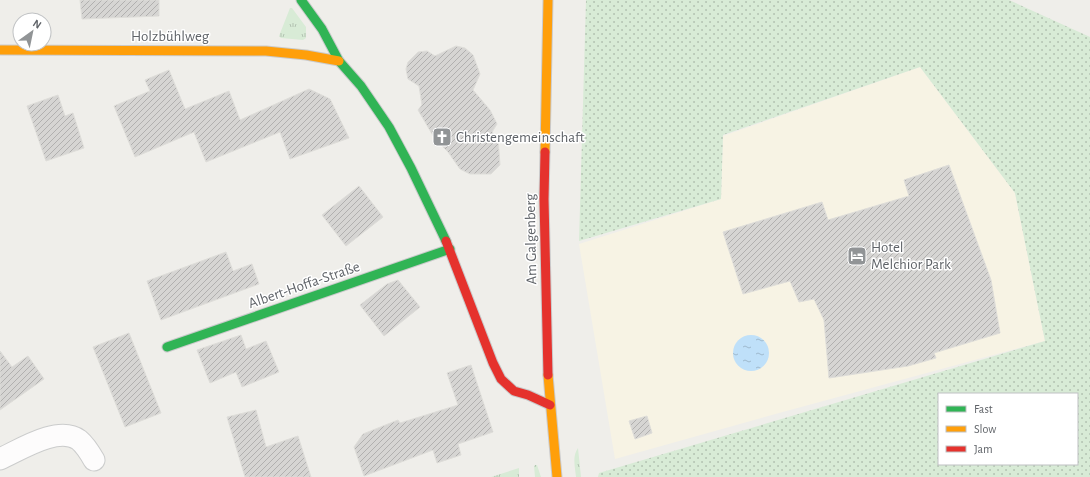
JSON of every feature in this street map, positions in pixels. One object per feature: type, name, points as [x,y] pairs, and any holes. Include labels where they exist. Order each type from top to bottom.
[{"type":"street","points":[[301,0],[322,29],[339,61],[361,86],[389,126],[412,168],[450,249],[493,363],[501,379],[514,391],[528,395],[550,405]]},
{"type":"street","name":"Am Galgenberg","points":[[548,0],[544,199],[547,355],[557,477]]},
{"type":"street","name":"Holzbühlweg","points":[[0,50],[266,51],[306,55],[339,61]]},
{"type":"street","name":"Albert-Hoffa-Straße","points":[[167,347],[450,249]]},
{"type":"street","points":[[0,460],[37,442],[54,436],[67,436],[78,440],[87,449],[94,460]]},
{"type":"shaded area","points":[[920,67],[1015,193],[1045,341],[615,459],[579,244],[721,199],[723,136]]},
{"type":"green space","points":[[586,0],[1009,0],[1090,37],[1090,477],[598,477],[599,473],[1045,341],[1015,193],[920,67],[723,135],[721,199],[579,241]]},
{"type":"green space","points":[[290,8],[292,8],[306,27],[306,38],[303,40],[281,38],[279,36]]},
{"type":"green space","points":[[578,448],[581,477],[576,477],[574,458]]},
{"type":"green space","points":[[535,465],[537,465],[541,477],[535,477]]},
{"type":"green space","points":[[519,468],[519,477],[491,477]]},
{"type":"water","points":[[755,335],[764,340],[768,346],[768,360],[764,366],[755,371],[747,371],[738,366],[734,360],[733,349],[738,340],[744,336]]},
{"type":"building","points":[[80,0],[159,0],[159,16],[82,19]]},
{"type":"building","points":[[456,46],[465,48],[473,55],[480,74],[473,90],[490,110],[497,124],[492,132],[498,138],[500,165],[491,174],[470,174],[460,169],[448,152],[435,139],[418,110],[422,105],[419,86],[408,79],[406,69],[408,62],[418,52],[427,51],[435,56]]},
{"type":"building","points":[[169,70],[185,109],[229,91],[240,120],[309,89],[330,99],[349,138],[290,159],[280,132],[206,162],[194,132],[135,157],[114,106],[150,91],[145,80]]},
{"type":"building","points":[[58,95],[65,116],[73,113],[84,148],[46,161],[27,106]]},
{"type":"building","name":"Hotel Melchior Park","points":[[949,165],[991,280],[1000,333],[934,353],[936,358],[908,366],[829,378],[824,320],[814,299],[799,302],[790,281],[743,294],[723,232],[822,202],[828,220],[909,196],[904,180]]},
{"type":"building","points":[[359,186],[383,217],[346,246],[322,215]]},
{"type":"building","points":[[226,252],[233,271],[252,264],[259,284],[161,320],[147,281]]},
{"type":"building","points":[[398,280],[420,307],[384,336],[360,305],[387,284]]},
{"type":"building","points":[[129,333],[161,413],[125,427],[93,347]]},
{"type":"building","points":[[241,335],[246,349],[266,341],[279,372],[242,387],[236,372],[210,383],[197,350]]},
{"type":"building","points":[[0,351],[12,367],[28,356],[44,379],[0,410]]},
{"type":"building","points":[[471,365],[493,432],[458,444],[461,455],[437,463],[433,450],[364,476],[354,447],[363,434],[398,420],[400,423],[458,405],[447,373]]},
{"type":"building","points":[[256,410],[266,447],[298,436],[311,477],[245,477],[227,417]]},
{"type":"building","points":[[647,416],[652,433],[635,439],[629,421]]},
{"type":"traffic: fast","points":[[301,0],[322,29],[339,61],[361,86],[389,127],[411,168],[446,241]]},
{"type":"traffic: fast","points":[[167,347],[450,249]]},
{"type":"traffic: slow","points":[[545,152],[548,0]]},
{"type":"traffic: slow","points":[[0,50],[266,51],[306,55],[339,61]]},
{"type":"traffic: slow","points":[[548,375],[557,477]]},
{"type":"traffic: jam","points":[[545,152],[544,199],[548,375]]},
{"type":"traffic: jam","points":[[446,241],[493,363],[501,379],[514,391],[528,395],[550,405]]},
{"type":"place","name":"Christengemeinschaft","points":[[442,137]]},
{"type":"place","name":"Hotel Melchior Park","points":[[857,256]]}]
